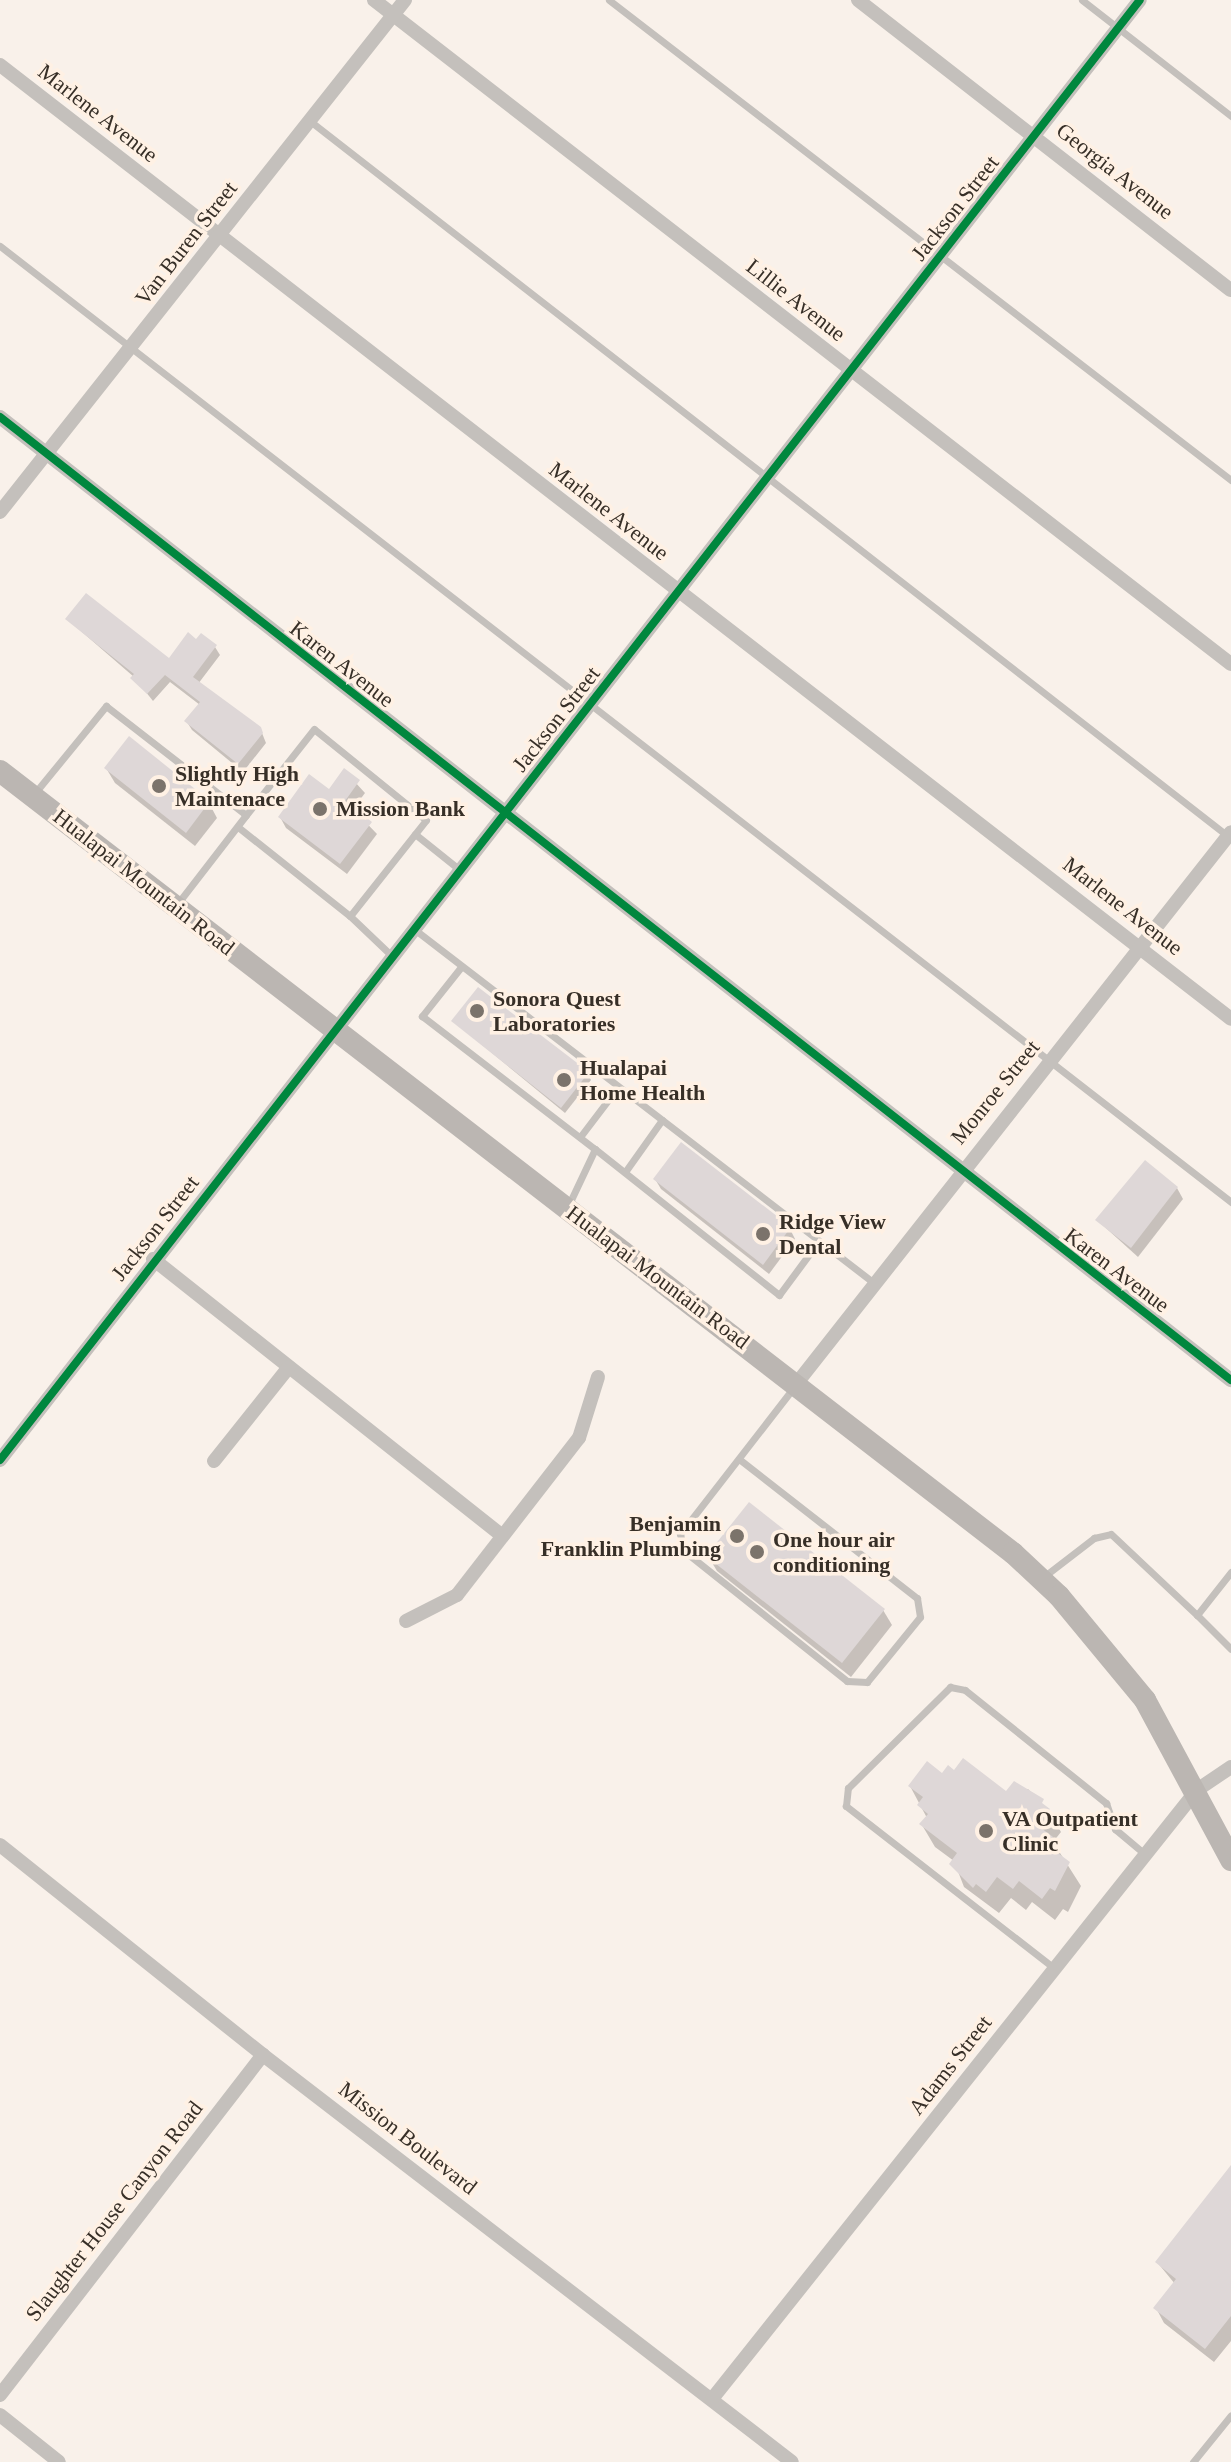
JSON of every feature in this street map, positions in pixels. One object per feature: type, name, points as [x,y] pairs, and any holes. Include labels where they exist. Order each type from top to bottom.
[{"type":"main road","name":"Hualapai Mountain Road","points":[[0,771],[959,1508],[1041,1579],[1145,1700],[1197,1790],[1231,1860]]},
{"type":"street","name":"Lillie Avenue","points":[[374,0],[1231,664]]},
{"type":"street","name":"Van Buren Street","points":[[0,512],[405,0]]},
{"type":"street","name":"Georgia Avenue","points":[[858,0],[1231,290]]},
{"type":"street","name":"Jackson Street","points":[[0,1460],[153,1259],[590,706],[1140,0]]},
{"type":"street","name":"Marlene Avenue","points":[[0,65],[1231,1019]]},
{"type":"street","name":"Karen Avenue","points":[[0,417],[959,1172],[1231,1380]]},
{"type":"street","name":"Monroe Street","points":[[797,1383],[959,1172],[1230,836]]},
{"type":"street","points":[[153,1259],[503,1536]]},
{"type":"street","points":[[214,1461],[289,1367]]},
{"type":"street","points":[[406,1621],[457,1595],[579,1438],[598,1377]]},
{"type":"street","name":"Adams Street","points":[[712,2399],[1197,1790],[1231,1767]]},
{"type":"street","name":"Mission Boulevard","points":[[0,1845],[263,2055],[792,2462]]},
{"type":"street","name":"Slaughter House Canyon Road","points":[[0,2395],[263,2055]]},
{"type":"street","points":[[0,2415],[59,2462]]},
{"type":"lane","points":[[609,0],[1231,480]]},
{"type":"lane","points":[[1082,0],[1231,116]]},
{"type":"lane","points":[[310,121],[1230,836]]},
{"type":"lane","points":[[0,246],[1231,1202]]},
{"type":"lane","points":[[32,796],[106,706],[246,815]]},
{"type":"lane","points":[[175,907],[314,729],[426,820],[350,916]]},
{"type":"lane","points":[[238,827],[350,916],[393,957]]},
{"type":"lane","points":[[415,834],[461,870]]},
{"type":"lane","points":[[414,929],[874,1283]]},
{"type":"lane","points":[[461,967],[422,1016],[779,1295],[819,1241]]},
{"type":"lane","points":[[580,1137],[618,1087]]},
{"type":"lane","points":[[625,1172],[662,1120]]},
{"type":"lane","points":[[567,1208],[595,1149]]},
{"type":"lane","points":[[739,1459],[917,1598],[920,1617],[867,1682],[847,1681],[684,1551],[680,1534],[797,1383]]},
{"type":"lane","points":[[1041,1579],[1094,1538],[1111,1534],[1231,1649]]},
{"type":"lane","points":[[1197,1615],[1231,1572]]},
{"type":"lane","points":[[1054,1968],[846,1806],[848,1788],[950,1687],[965,1690],[1106,1803],[1115,1829],[1145,1854]]},
{"type":"lane","points":[[1193,2462],[1231,2415]]},
{"type":"building","points":[[86,593],[169,658],[188,632],[196,639],[201,633],[217,645],[193,677],[261,727],[263,733],[238,764],[184,721],[200,702],[165,675],[147,694],[130,678],[134,674],[65,619]]},
{"type":"building","points":[[129,736],[210,801],[186,833],[104,768]]},
{"type":"building","name":"Mission Bank","points":[[344,768],[360,780],[345,801],[372,822],[340,864],[278,817],[309,774],[329,789]]},
{"type":"building","points":[[478,987],[589,1072],[561,1108],[451,1021]]},
{"type":"building","points":[[681,1142],[791,1227],[763,1265],[653,1179]]},
{"type":"building","points":[[1145,1160],[1178,1187],[1131,1248],[1095,1220]]},
{"type":"building","points":[[749,1502],[885,1609],[842,1663],[706,1556]]},
{"type":"building","name":"VA Outpatient Clinic","points":[[963,1758],[1006,1791],[1014,1781],[1044,1799],[1042,1803],[1050,1809],[1037,1825],[1053,1837],[1047,1845],[1070,1862],[1055,1891],[1050,1888],[1042,1899],[1019,1881],[1013,1889],[997,1877],[986,1892],[976,1884],[973,1888],[949,1864],[957,1853],[919,1824],[928,1814],[917,1805],[923,1797],[908,1786],[927,1761],[942,1773],[948,1765],[954,1770]]},
{"type":"building","points":[[1231,2165],[1231,2316],[1205,2349],[1153,2308],[1176,2279],[1155,2262]]},
{"type":"cycle path","points":[[0,1460],[1140,0]]},
{"type":"cycle path","points":[[0,417],[1231,1380]]},
{"type":"place","name":"Slightly High Maintenace","points":[[159,786]]},
{"type":"place","name":"Mission Bank","points":[[320,809]]},
{"type":"place","name":"Sonora Quest Laboratories","points":[[477,1011]]},
{"type":"place","name":"Hualapai Home Health","points":[[564,1080]]},
{"type":"place","name":"Ridge View Dental","points":[[763,1234]]},
{"type":"place","name":"Benjamin Franklin Plumbing","points":[[737,1536]]},
{"type":"place","name":"One hour air conditioning","points":[[757,1552]]},
{"type":"place","name":"VA Outpatient Clinic","points":[[986,1831]]}]
